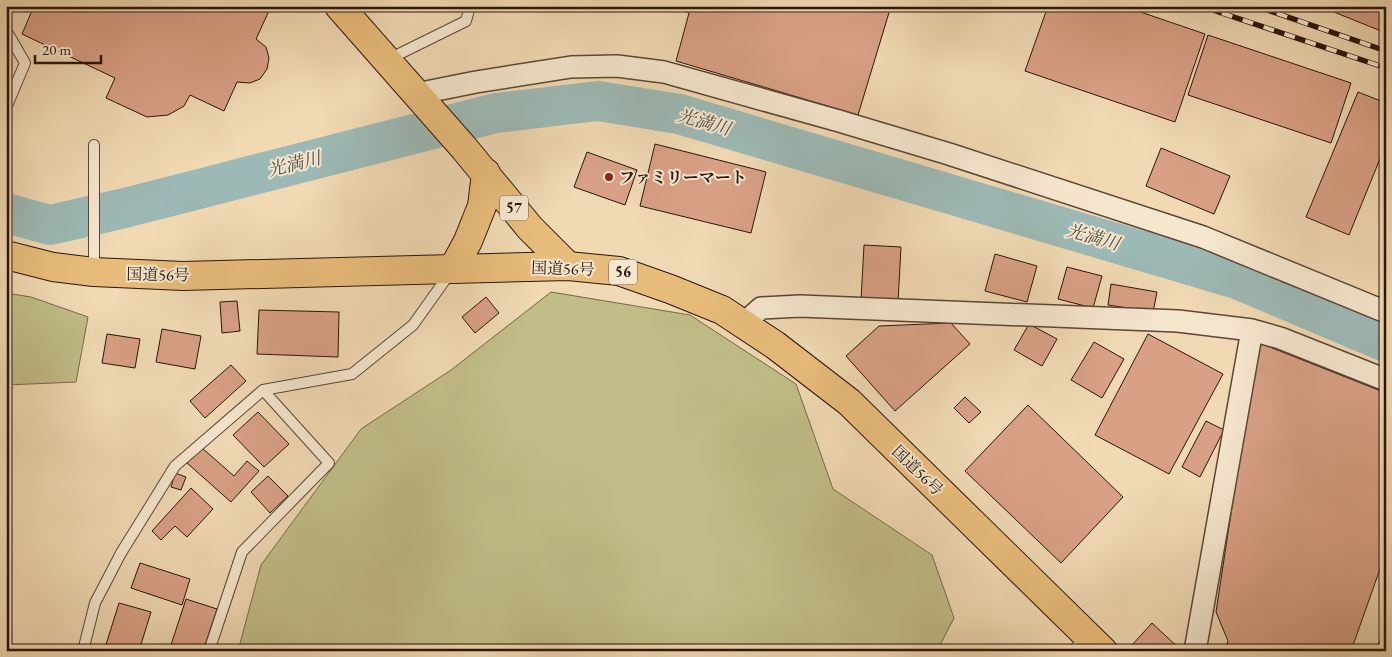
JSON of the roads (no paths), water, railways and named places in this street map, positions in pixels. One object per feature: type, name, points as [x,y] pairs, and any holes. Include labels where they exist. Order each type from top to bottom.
[{"type":"main road","name":"57","points":[[339,6],[486,173],[530,228],[568,266]]},
{"type":"main road","name":"57","points":[[453,269],[468,241],[482,206],[486,173]]},
{"type":"main road","name":"国道56号","points":[[6,255],[53,267],[94,272],[183,276],[568,266],[620,271],[670,288],[722,310],[775,345],[848,402],[1088,646]]},
{"type":"street","points":[[420,98],[476,82],[571,67],[617,66],[664,72],[940,151],[1194,234],[1386,312]]},
{"type":"street","points":[[743,324],[761,308],[800,306],[1178,321],[1252,330],[1297,345],[1386,380]]},
{"type":"street","points":[[1195,651],[1252,330]]},
{"type":"lane","points":[[386,60],[466,21],[470,6]]},
{"type":"lane","points":[[6,30],[25,63],[6,108]]},
{"type":"lane","points":[[94,145],[94,272]]},
{"type":"lane","points":[[83,651],[95,603],[121,553],[175,466],[263,390],[352,374],[413,325],[453,269]]},
{"type":"lane","points":[[209,651],[242,552],[329,463],[263,390]]},
{"type":"waterway","name":"光満川","points":[[6,213],[50,225],[125,208],[496,113],[598,101],[679,114],[1237,279],[1386,342]]},
{"type":"railway","points":[[1201,6],[1386,68]]},
{"type":"railway","points":[[1256,6],[1386,51]]},
{"type":"place","name":"ファミリーマート","points":[[609,177]]}]
